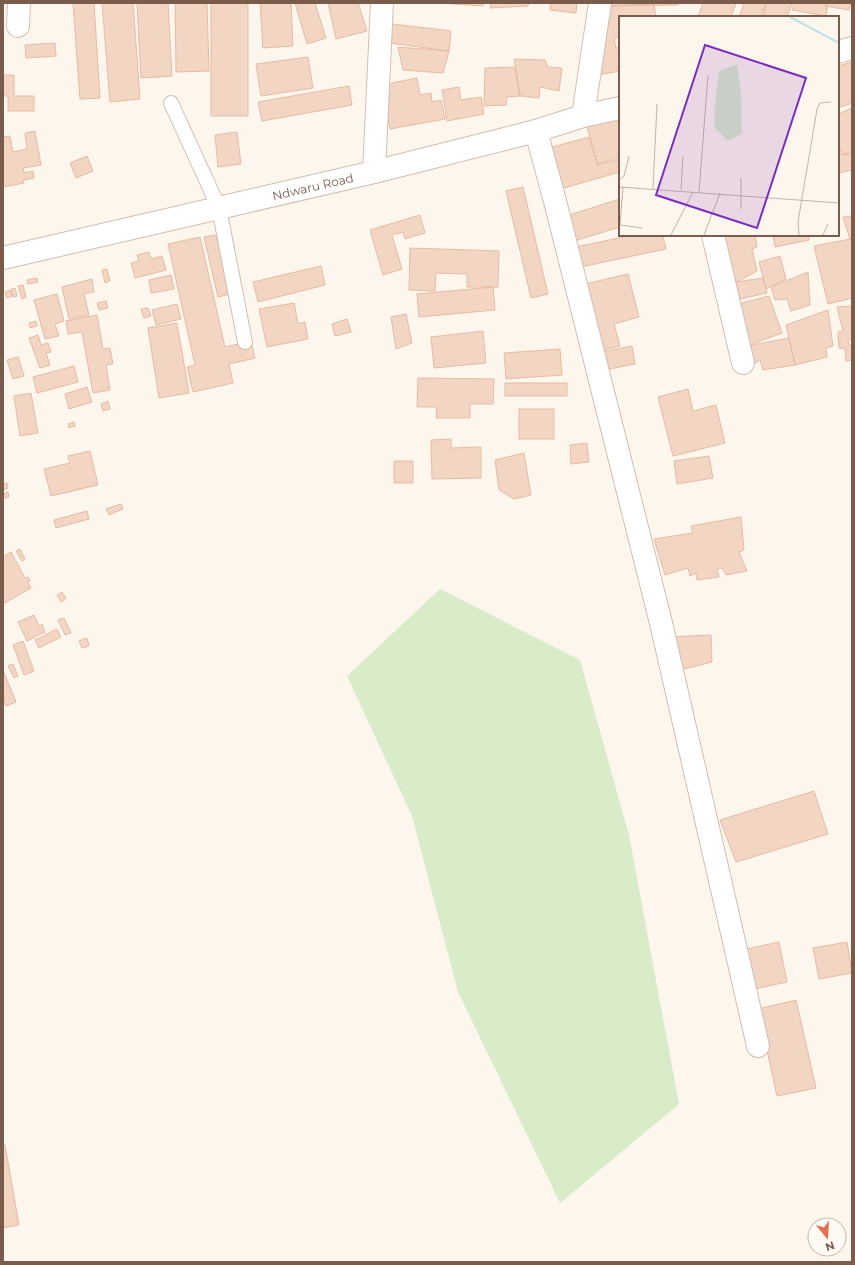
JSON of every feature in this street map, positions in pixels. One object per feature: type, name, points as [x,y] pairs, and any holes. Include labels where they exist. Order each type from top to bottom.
[{"type":"street","points":[[18,26],[19,3]]},
{"type":"street","points":[[374,172],[382,3]]},
{"type":"street","points":[[583,116],[600,3]]},
{"type":"street","points":[[839,52],[852,48]]},
{"type":"street","name":"Ndwaru Road","points":[[3,258],[374,172],[536,131],[583,116],[619,108]]},
{"type":"street","points":[[536,131],[661,623],[758,1046]]},
{"type":"street","points":[[713,236],[743,363]]},
{"type":"lane","points":[[171,104],[219,208],[245,342]]},
{"type":"green space","points":[[440,589],[580,660],[629,835],[679,1104],[560,1203],[458,992],[412,816],[347,676]]},
{"type":"building","points":[[73,3],[94,3],[100,98],[80,99]]},
{"type":"building","points":[[102,3],[133,3],[140,99],[110,102]]},
{"type":"building","points":[[137,3],[168,3],[172,76],[141,78]]},
{"type":"building","points":[[175,3],[207,3],[209,71],[176,72]]},
{"type":"building","points":[[211,3],[248,3],[248,116],[211,116]]},
{"type":"building","points":[[260,3],[291,3],[293,46],[263,48]]},
{"type":"building","points":[[295,3],[315,3],[326,38],[307,44]]},
{"type":"building","points":[[328,3],[358,3],[367,31],[336,39]]},
{"type":"building","points":[[440,3],[484,3],[483,6]]},
{"type":"building","points":[[491,3],[529,3],[528,6],[490,8]]},
{"type":"building","points":[[551,3],[577,3],[576,13],[550,10]]},
{"type":"building","points":[[605,3],[678,3],[678,5],[605,6]]},
{"type":"building","points":[[703,3],[736,3],[731,16],[698,16]]},
{"type":"building","points":[[744,3],[766,3],[761,16],[739,16]]},
{"type":"building","points":[[766,3],[792,3],[787,16],[763,16]]},
{"type":"building","points":[[794,3],[828,3],[826,16],[792,10]]},
{"type":"building","points":[[825,3],[851,3],[849,10],[825,6]]},
{"type":"building","points":[[654,4],[656,16],[619,16],[619,37],[614,38],[616,48],[619,47],[619,71],[598,75],[605,6]]},
{"type":"building","points":[[392,24],[451,31],[449,51],[390,43]]},
{"type":"building","points":[[55,43],[56,56],[26,58],[25,45]]},
{"type":"building","points":[[398,47],[449,51],[443,73],[403,70]]},
{"type":"building","points":[[308,57],[313,88],[261,96],[256,64]]},
{"type":"building","points":[[514,59],[545,60],[548,67],[562,68],[559,91],[540,87],[539,98],[520,96]]},
{"type":"building","points":[[852,62],[852,103],[839,108],[839,66]]},
{"type":"building","points":[[515,67],[520,96],[507,97],[506,105],[484,106],[485,68]]},
{"type":"building","points":[[3,75],[14,75],[14,96],[34,96],[34,111],[8,111],[8,96],[3,96]]},
{"type":"building","points":[[417,78],[420,95],[431,93],[432,102],[441,100],[445,119],[390,129],[382,85]]},
{"type":"building","points":[[349,86],[352,105],[262,121],[258,102]]},
{"type":"building","points":[[459,87],[461,100],[481,97],[484,114],[447,121],[442,90]]},
{"type":"building","points":[[852,108],[852,153],[842,155],[839,145],[839,114]]},
{"type":"building","points":[[619,117],[619,157],[598,164],[587,127]]},
{"type":"building","points":[[35,131],[41,165],[23,168],[24,173],[33,171],[34,178],[23,180],[24,183],[3,187],[3,137],[10,136],[13,152],[27,149],[25,133]]},
{"type":"building","points":[[237,132],[241,164],[218,167],[215,135]]},
{"type":"building","points":[[589,137],[597,165],[619,159],[619,172],[557,190],[545,149]]},
{"type":"building","points":[[852,153],[852,170],[839,173],[839,155]]},
{"type":"building","points":[[87,156],[93,171],[76,178],[70,163]]},
{"type":"building","points":[[523,187],[548,294],[531,298],[506,191]]},
{"type":"building","points":[[619,199],[619,227],[571,242],[563,217]]},
{"type":"building","points":[[420,215],[425,233],[405,239],[403,232],[392,235],[402,269],[383,275],[370,230]]},
{"type":"building","points":[[852,216],[852,239],[850,239],[843,217]]},
{"type":"building","points":[[216,235],[230,294],[218,297],[204,237]]},
{"type":"building","points":[[628,236],[666,236],[663,237],[666,249],[576,268],[571,248]]},
{"type":"building","points":[[719,236],[755,236],[757,247],[752,249],[757,271],[731,285]]},
{"type":"building","points":[[773,236],[809,236],[809,240],[775,247]]},
{"type":"building","points":[[200,237],[225,347],[251,341],[255,358],[229,364],[233,383],[193,392],[187,367],[195,365],[168,244]]},
{"type":"building","points":[[852,239],[852,298],[828,304],[814,246]]},
{"type":"building","points":[[410,248],[499,251],[498,287],[467,287],[467,274],[436,273],[435,291],[409,290]]},
{"type":"building","points":[[149,252],[151,259],[162,256],[166,270],[135,278],[131,263],[139,261],[137,255]]},
{"type":"building","points":[[780,256],[786,279],[766,289],[759,262]]},
{"type":"building","points":[[321,266],[325,285],[258,302],[253,282]]},
{"type":"building","points":[[107,269],[110,281],[105,283],[102,270]]},
{"type":"building","points":[[808,272],[810,305],[791,311],[787,299],[775,300],[771,287]]},
{"type":"building","points":[[628,274],[639,317],[614,324],[620,346],[598,351],[581,285]]},
{"type":"building","points":[[171,275],[174,289],[151,293],[149,280]]},
{"type":"building","points":[[37,278],[38,282],[28,284],[27,280]]},
{"type":"building","points":[[763,278],[767,293],[740,299],[736,282]]},
{"type":"building","points":[[92,279],[94,292],[84,294],[89,315],[69,319],[62,287]]},
{"type":"building","points":[[23,285],[26,297],[22,299],[18,286]]},
{"type":"building","points":[[493,287],[495,310],[419,317],[417,294]]},
{"type":"building","points":[[15,288],[17,296],[13,297],[11,289]]},
{"type":"building","points":[[10,290],[12,296],[7,298],[5,292]]},
{"type":"building","points":[[57,294],[64,321],[55,324],[59,336],[45,339],[34,300]]},
{"type":"building","points":[[769,296],[782,333],[747,346],[735,305]]},
{"type":"building","points":[[106,301],[108,308],[99,310],[97,303]]},
{"type":"building","points":[[294,303],[298,324],[305,322],[308,339],[267,347],[259,309]]},
{"type":"building","points":[[177,304],[181,319],[156,325],[152,310]]},
{"type":"building","points":[[852,306],[852,340],[848,340],[849,345],[852,344],[852,360],[846,361],[845,349],[839,348],[838,332],[843,331],[837,307]]},
{"type":"building","points":[[148,308],[151,316],[144,318],[141,309]]},
{"type":"building","points":[[828,310],[833,346],[826,348],[827,357],[795,365],[786,325]]},
{"type":"building","points":[[406,314],[412,343],[396,349],[391,317]]},
{"type":"building","points":[[97,315],[103,349],[110,348],[113,364],[106,365],[110,390],[93,393],[82,332],[68,334],[66,321]]},
{"type":"building","points":[[347,319],[351,332],[335,336],[332,324]]},
{"type":"building","points":[[36,321],[37,326],[30,328],[29,323]]},
{"type":"building","points":[[177,323],[189,393],[159,398],[148,328]]},
{"type":"building","points":[[483,331],[486,363],[434,368],[431,337]]},
{"type":"building","points":[[38,335],[41,345],[48,343],[51,352],[46,353],[50,365],[40,368],[29,338]]},
{"type":"building","points":[[789,338],[795,365],[763,370],[760,360],[754,364],[747,346]]},
{"type":"building","points":[[632,346],[635,364],[604,370],[601,352]]},
{"type":"building","points":[[560,349],[562,375],[506,379],[504,353]]},
{"type":"building","points":[[18,357],[24,376],[13,379],[7,360]]},
{"type":"building","points":[[74,366],[78,382],[37,393],[33,377]]},
{"type":"building","points":[[418,378],[494,379],[493,404],[470,404],[470,418],[436,418],[437,407],[417,407]]},
{"type":"building","points":[[505,383],[567,383],[567,396],[505,396]]},
{"type":"building","points":[[87,387],[92,402],[69,409],[65,394]]},
{"type":"building","points":[[688,389],[693,411],[716,405],[725,443],[673,456],[658,397]]},
{"type":"building","points":[[31,393],[38,433],[20,436],[14,396]]},
{"type":"building","points":[[108,401],[110,409],[103,411],[101,404]]},
{"type":"building","points":[[519,409],[554,409],[554,439],[519,439]]},
{"type":"building","points":[[74,422],[75,426],[69,428],[68,424]]},
{"type":"building","points":[[451,439],[451,448],[481,447],[481,478],[432,479],[431,440]]},
{"type":"building","points":[[587,443],[589,462],[571,464],[570,445]]},
{"type":"building","points":[[90,451],[98,485],[51,496],[44,469],[70,463],[68,456]]},
{"type":"building","points":[[524,453],[531,495],[514,499],[499,490],[495,460]]},
{"type":"building","points":[[709,456],[713,478],[677,484],[674,461]]},
{"type":"building","points":[[394,461],[413,461],[413,483],[394,483]]},
{"type":"building","points":[[7,483],[8,488],[3,490],[3,484]]},
{"type":"building","points":[[8,492],[9,497],[3,499],[3,494]]},
{"type":"building","points":[[121,504],[123,509],[109,515],[106,509]]},
{"type":"building","points":[[87,511],[89,519],[56,528],[54,520]]},
{"type":"building","points":[[741,517],[744,550],[739,552],[747,571],[726,575],[722,568],[717,569],[719,577],[697,580],[696,573],[690,576],[688,568],[665,575],[654,539],[693,533],[691,526]]},
{"type":"building","points":[[20,549],[25,559],[22,561],[16,551]]},
{"type":"building","points":[[11,552],[25,578],[28,577],[30,581],[28,583],[31,588],[3,604],[3,557]]},
{"type":"building","points":[[62,592],[66,598],[61,602],[57,595]]},
{"type":"building","points":[[34,615],[39,626],[42,624],[45,632],[27,641],[18,622]]},
{"type":"building","points":[[64,618],[71,633],[65,635],[58,620]]},
{"type":"building","points":[[57,629],[61,637],[39,648],[35,640]]},
{"type":"building","points":[[711,635],[712,662],[676,671],[668,637]]},
{"type":"building","points":[[87,638],[89,646],[82,648],[79,641]]},
{"type":"building","points":[[23,641],[34,671],[24,675],[13,645]]},
{"type":"building","points":[[13,664],[18,676],[14,678],[8,666]]},
{"type":"building","points":[[3,670],[16,702],[6,706],[3,698]]},
{"type":"building","points":[[814,791],[828,834],[736,862],[720,820]]},
{"type":"building","points":[[779,942],[787,982],[750,990],[742,950]]},
{"type":"building","points":[[847,942],[852,973],[819,979],[813,948]]},
{"type":"building","points":[[796,1000],[816,1088],[777,1096],[758,1009]]},
{"type":"building","points":[[3,1145],[5,1145],[19,1225],[3,1228]]}]
